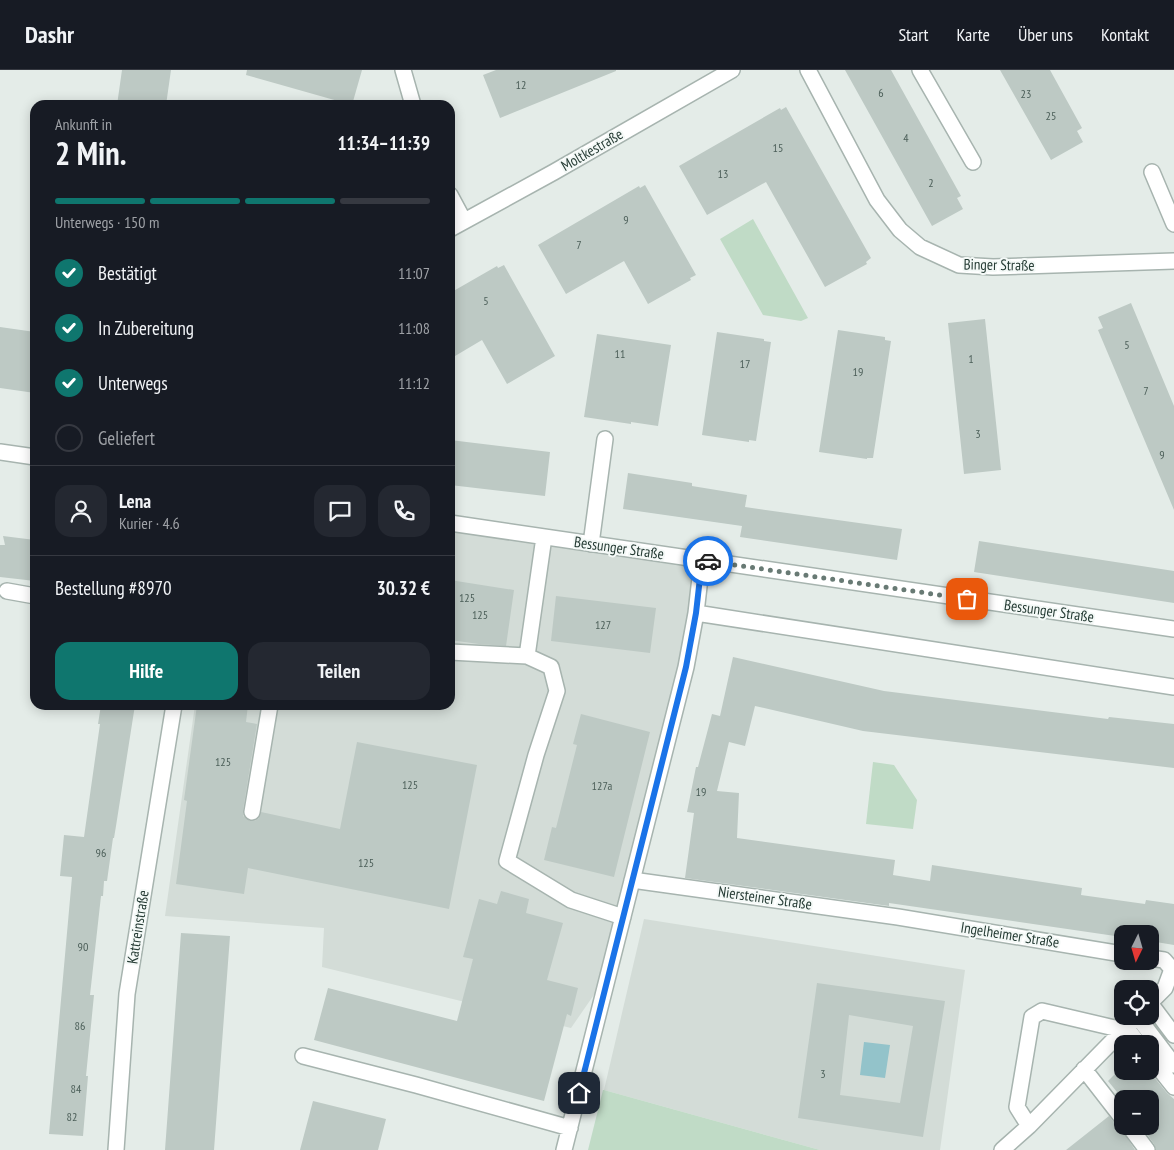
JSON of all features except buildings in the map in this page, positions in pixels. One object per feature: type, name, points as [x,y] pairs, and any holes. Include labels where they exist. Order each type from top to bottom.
[{"type":"street","points":[[403,70],[412,100]]},
{"type":"street","name":"Moltkestraße","points":[[455,226],[732,70]]},
{"type":"street","name":"Binger Straße","points":[[808,70],[878,200],[900,230],[920,247],[959,265],[993,268],[1174,260]]},
{"type":"street","points":[[920,70],[973,162]]},
{"type":"street","points":[[1152,172],[1174,224]]},
{"type":"street","points":[[455,204],[464,221]]},
{"type":"street","points":[[591,544],[605,439]]},
{"type":"street","points":[[0,452],[30,456]]},
{"type":"street","name":"Bessunger Straße","points":[[455,524],[1174,629]]},
{"type":"street","points":[[527,656],[544,537]]},
{"type":"street","points":[[564,1150],[686,667],[696,613],[702,560]]},
{"type":"street","points":[[7,591],[30,595]]},
{"type":"street","points":[[696,613],[1174,687]]},
{"type":"street","points":[[455,652],[527,656],[551,667],[557,691],[536,755],[507,861],[571,900],[623,917]]},
{"type":"street","name":"Kattreinstraße","points":[[116,1150],[127,994],[173,710]]},
{"type":"street","points":[[252,812],[269,710]]},
{"type":"street","name":"Niersteiner Straße","points":[[632,880],[898,917]]},
{"type":"street","name":"Ingelheimer Straße","points":[[898,917],[1114,953]]},
{"type":"street","points":[[1159,959],[1164,960],[1172,969],[1165,988],[1159,994]]},
{"type":"street","points":[[1029,1126],[1017,1107],[1032,1017],[1042,1011],[1114,1020]]},
{"type":"street","points":[[1159,1015],[1174,1035]]},
{"type":"street","points":[[1002,1150],[1029,1126],[1128,1025]]},
{"type":"street","points":[[1134,1025],[1174,1066]]},
{"type":"street","points":[[303,1056],[570,1128]]},
{"type":"street","points":[[1084,1069],[1114,1108]]},
{"type":"street","points":[[1159,1069],[1174,1088]]},
{"type":"street","points":[[1136,1135],[1147,1150]]},
{"type":"shaded area","points":[[455,524],[702,560],[696,613],[609,973],[571,1028],[322,967],[324,928],[165,916],[194,710],[455,710]]},
{"type":"shaded area","points":[[644,919],[965,970],[940,1150],[820,1150],[604,1090]]},
{"type":"green space","points":[[753,219],[808,318],[801,321],[763,315],[720,239]]},
{"type":"green space","points":[[873,762],[894,765],[917,800],[913,829],[866,824]]},
{"type":"green space","points":[[604,1090],[820,1150],[588,1150]]},
{"type":"water","points":[[864,1042],[890,1045],[885,1078],[860,1075]]},
{"type":"way so far","points":[[708,561],[967,599]]},
{"type":"route","points":[[579,1093],[686,667],[696,613],[702,560],[708,561]]}]
